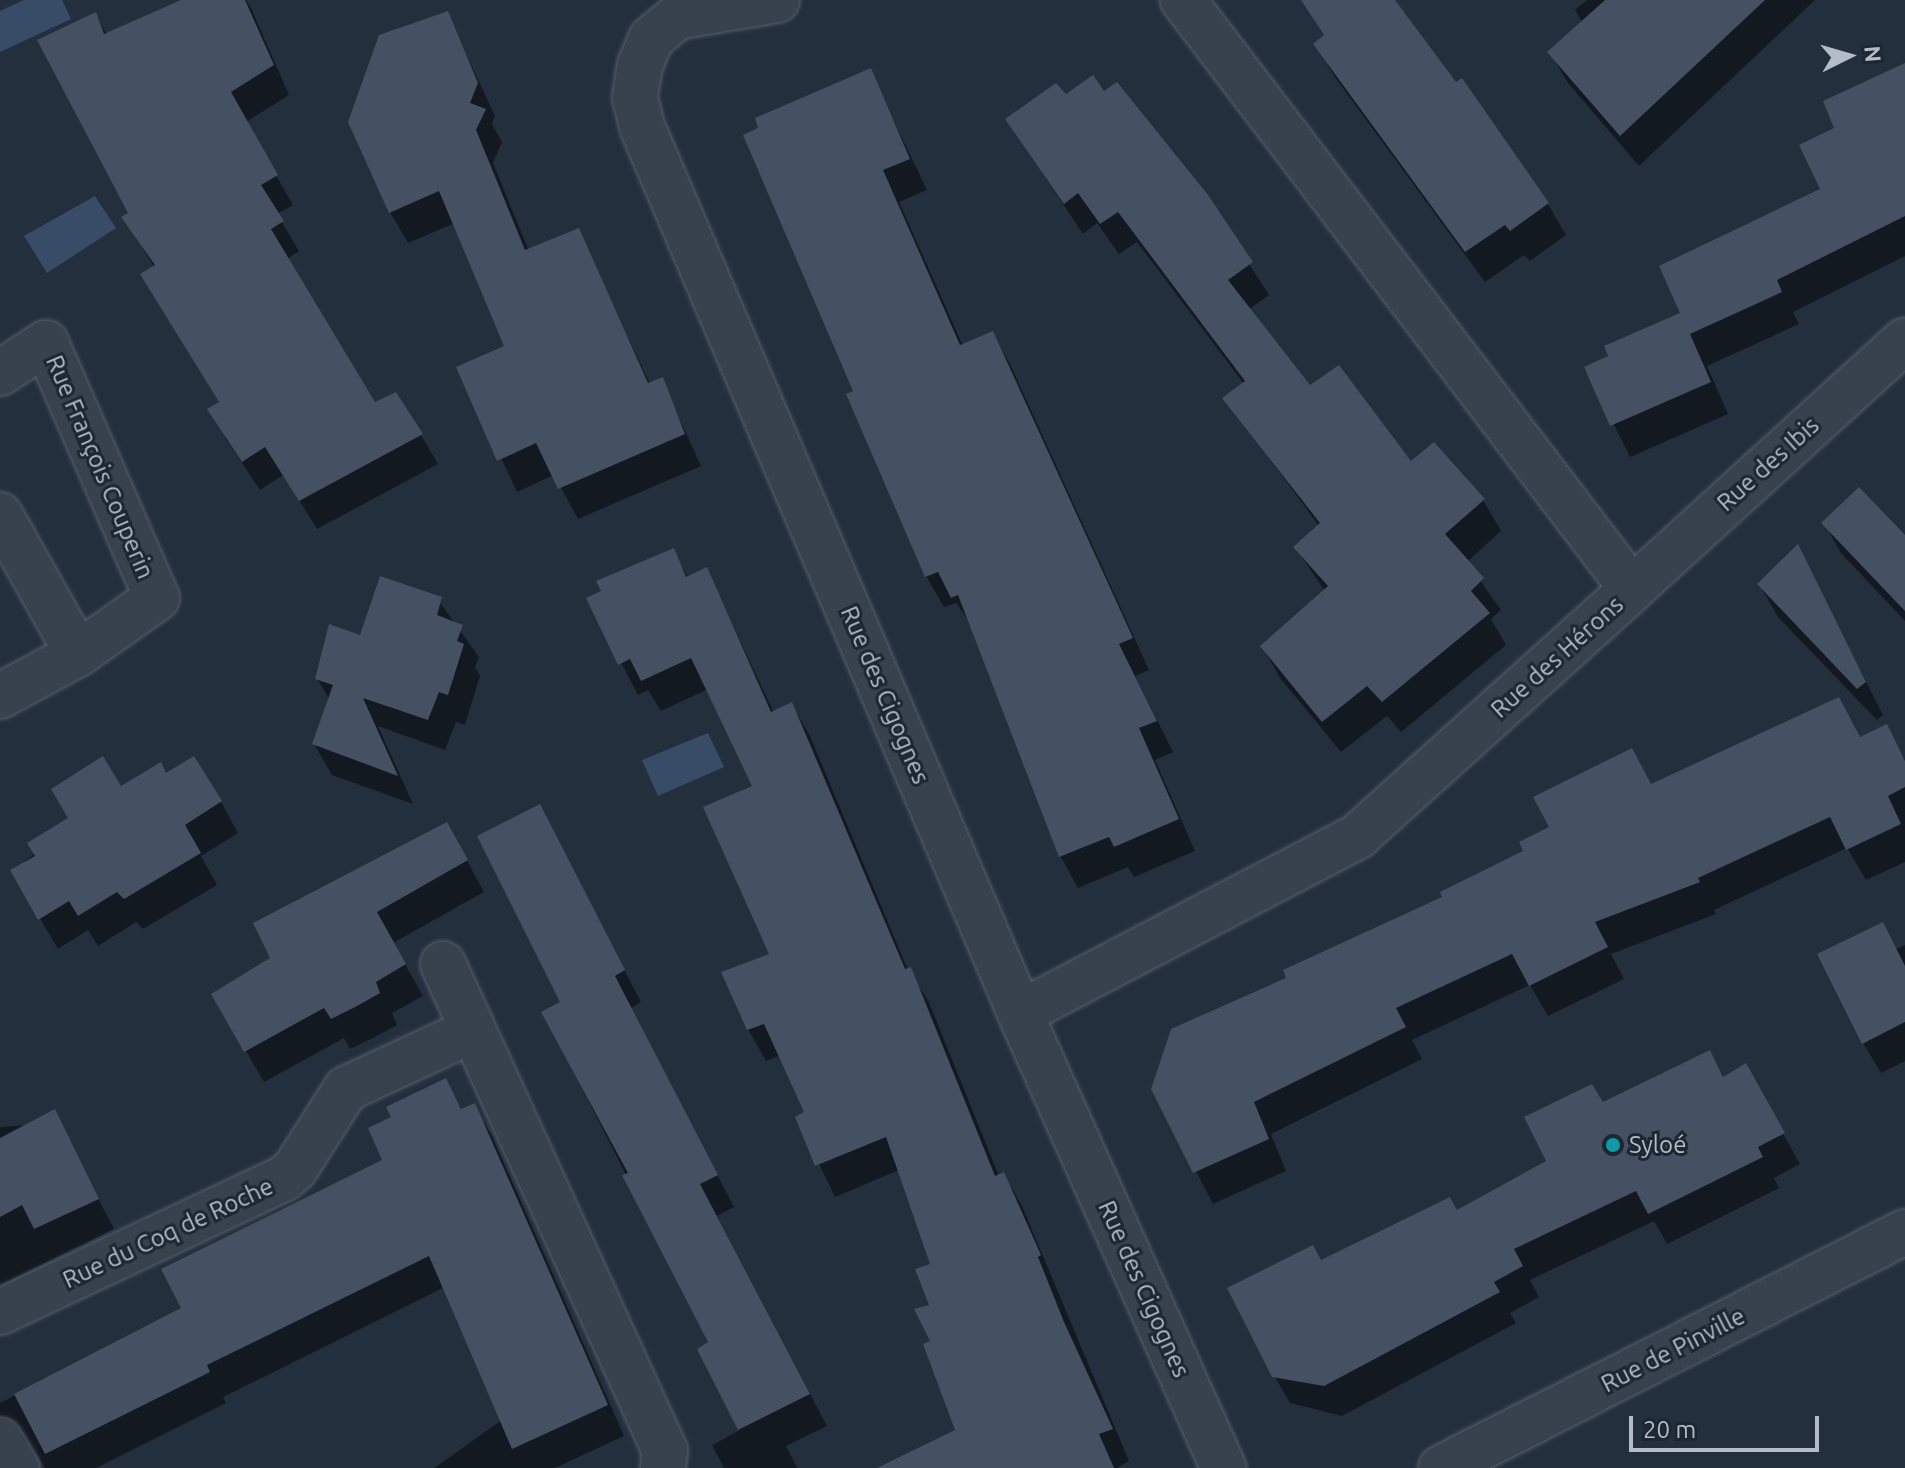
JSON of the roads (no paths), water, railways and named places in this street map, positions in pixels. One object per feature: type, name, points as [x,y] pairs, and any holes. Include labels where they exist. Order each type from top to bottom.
[{"type":"street","name":"Rue des Cigognes","points":[[777,0],[677,17],[651,39],[640,65],[635,98],[643,129],[1020,1013],[1224,1468]]},
{"type":"street","name":"Rue des Hérons","points":[[1020,1013],[1358,836],[1632,589],[1183,0]]},
{"type":"street","name":"Rue François Couperin","points":[[0,373],[46,343],[157,598],[78,654],[0,696]]},
{"type":"street","name":"Rue des Ibis","points":[[1632,589],[1902,350]]},
{"type":"street","points":[[0,515],[78,654]]},
{"type":"street","points":[[443,964],[665,1451],[663,1468]]},
{"type":"street","name":"Rue du Coq de Roche","points":[[0,1312],[283,1179],[295,1169],[346,1089],[473,1030]]},
{"type":"street","name":"Rue de Pinville","points":[[1441,1468],[1905,1232]]},
{"type":"street","points":[[0,1440],[17,1468]]},
{"type":"water","points":[[24,0],[62,0],[71,19],[0,52],[0,11]]},
{"type":"water","points":[[95,196],[116,228],[47,273],[24,236]]},
{"type":"water","points":[[708,733],[724,767],[658,796],[642,760]]},
{"type":"place","name":"Syloé","points":[[1613,1145]]}]
